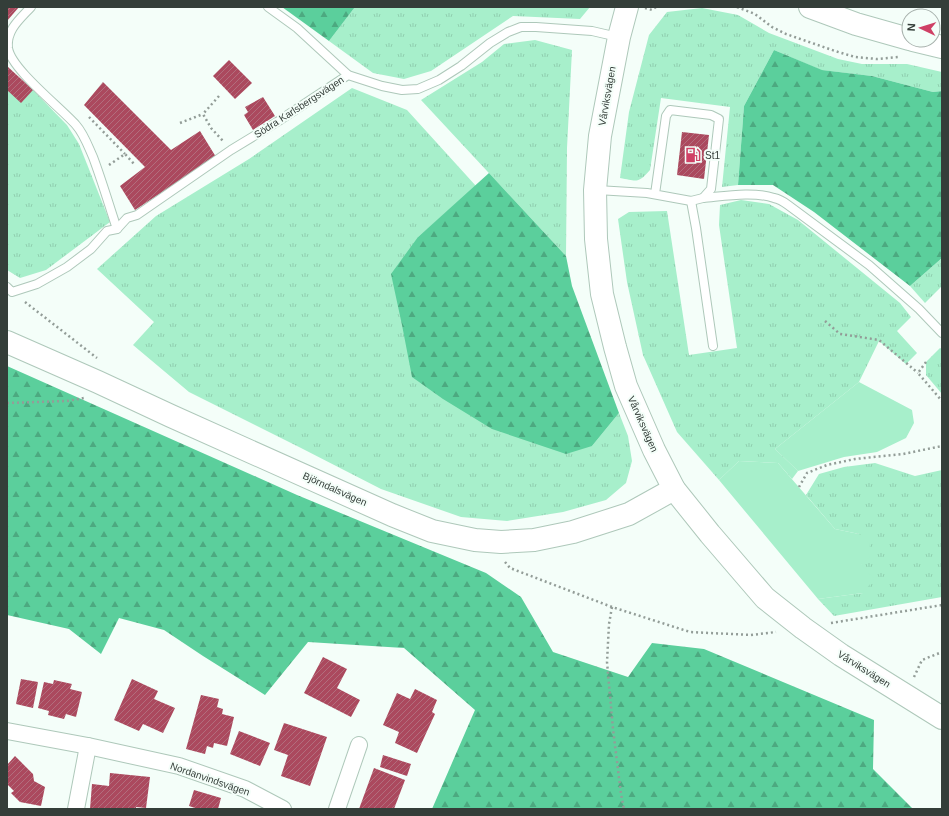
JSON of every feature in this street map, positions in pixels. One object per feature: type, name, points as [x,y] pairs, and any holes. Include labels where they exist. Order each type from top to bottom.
[{"type":"street","name":"Vårviksvägen","points":[[627,7],[618,37],[600,136],[595,190],[596,239],[602,294],[626,386],[654,450],[674,489],[710,534],[765,598],[841,655],[934,713]]},
{"type":"street","points":[[810,7],[856,24],[901,46]]},
{"type":"street","name":"Björndalsvägen","points":[[7,342],[392,515],[432,531],[474,540],[501,542],[534,540],[573,532],[628,514],[674,489]]},
{"type":"street","name":"Nordanvindsvägen","points":[[7,731],[88,746],[179,766],[245,789],[284,809]]},
{"type":"street","points":[[337,809],[359,745]]},
{"type":"street","points":[[76,809],[88,746]]},
{"type":"lane","points":[[32,7],[17,22],[9,34],[8,48],[11,58],[76,125],[87,142],[117,229]]},
{"type":"lane","points":[[268,7],[297,28],[348,75]]},
{"type":"lane","name":"Södra Karlsbergsvägen","points":[[7,287],[12,292],[37,284],[67,267],[91,249],[108,232],[117,229],[127,218],[137,215],[231,150],[277,122],[348,75],[382,86],[402,90],[418,89],[439,80],[508,32],[521,27],[592,31],[618,37]]},
{"type":"lane","points":[[655,194],[666,116],[670,110],[711,115],[719,119],[711,189],[703,198]]},
{"type":"lane","points":[[595,190],[647,193],[691,201],[703,198],[743,195],[763,195],[776,198],[788,205],[870,265],[919,309],[942,333]]},
{"type":"lane","points":[[691,201],[713,346]]},
{"type":"path","points":[[737,7],[754,14],[772,27],[786,34],[835,52],[855,57],[877,60],[904,48]]},
{"type":"path","points":[[180,123],[203,114],[219,96]]},
{"type":"path","points":[[203,114],[211,128],[231,150]]},
{"type":"path","points":[[89,117],[135,166]]},
{"type":"path","points":[[98,172],[125,154]]},
{"type":"path","points":[[825,321],[840,334],[879,340],[918,373],[942,401]]},
{"type":"path","points":[[918,373],[926,362]]},
{"type":"path","points":[[799,487],[807,474],[827,465],[855,459],[904,454],[942,446]]},
{"type":"path","points":[[501,542],[502,557],[510,568],[612,607],[690,632],[751,635],[778,632]]},
{"type":"path","points":[[824,624],[942,605]]},
{"type":"path","points":[[612,607],[609,624],[607,662],[613,729],[624,809]]},
{"type":"path","points":[[905,695],[922,660],[942,652]]},
{"type":"green space","points":[[282,7],[355,7],[329,41]]},
{"type":"green space","points":[[355,7],[590,7],[580,19],[513,16],[431,71],[404,79],[373,73],[329,41]]},
{"type":"green space","points":[[702,8],[738,15],[769,33],[838,59],[862,64],[907,64],[942,72],[942,91],[933,92],[872,76],[821,70],[774,50],[744,106],[738,185],[722,187],[730,107],[661,98],[650,170],[643,178],[637,180],[620,178],[629,112],[649,35],[667,12]]},
{"type":"green space","points":[[535,40],[572,50],[567,148],[566,256],[421,100],[482,62],[504,44]]},
{"type":"green space","points":[[774,50],[822,70],[872,76],[933,92],[942,91],[942,258],[910,286],[814,212],[773,185],[738,185],[744,106]]},
{"type":"green space","points":[[352,88],[407,110],[476,186],[418,237],[592,446],[619,413],[628,436],[632,461],[626,483],[606,500],[563,512],[507,521],[461,517],[381,489],[189,392],[133,345],[154,322],[97,269],[156,216],[249,159]]},
{"type":"green space","points":[[7,90],[33,90],[67,125],[79,144],[110,222],[46,270],[20,278],[7,270]]},
{"type":"green space","points":[[489,173],[566,256],[572,286],[619,413],[592,446],[566,454],[492,429],[443,399],[412,377],[391,274],[418,237]]},
{"type":"green space","points":[[741,200],[769,204],[798,220],[900,303],[911,317],[897,331],[917,353],[906,364],[879,341],[859,382],[775,449],[798,471],[792,479],[778,463],[739,461],[719,480],[677,432],[643,355],[627,282],[618,219],[629,212],[667,211],[689,355],[737,348],[719,225],[720,205]]},
{"type":"green space","points":[[942,258],[942,286],[925,303],[910,286]]},
{"type":"green space","points":[[940,348],[942,349],[942,394],[926,375],[926,362]]},
{"type":"green space","points":[[7,366],[297,495],[486,573],[521,597],[553,652],[628,677],[652,643],[704,649],[874,720],[873,769],[913,809],[432,809],[475,710],[404,648],[308,642],[265,695],[164,630],[119,618],[101,654],[69,629],[7,615]]},
{"type":"green space","points":[[859,382],[912,410],[914,423],[906,438],[877,452],[844,457],[798,471],[775,449]]},
{"type":"green space","points":[[739,461],[778,463],[835,529],[859,534],[870,543],[869,558],[861,564],[874,579],[863,593],[818,599],[719,480]]},
{"type":"green space","points":[[875,463],[915,476],[942,470],[942,597],[834,616],[818,599],[863,593],[859,534],[835,529],[806,495],[819,474],[844,467]]},
{"type":"building","points":[[7,7],[19,7],[7,21]]},
{"type":"building","points":[[229,60],[252,83],[235,99],[213,76]]},
{"type":"building","points":[[7,66],[33,90],[21,103],[7,90]]},
{"type":"building","points":[[103,82],[171,150],[200,131],[216,157],[135,210],[120,186],[145,167],[84,105]]},
{"type":"building","points":[[263,97],[275,116],[253,130],[244,115],[248,112],[245,107]]},
{"type":"building","name":"St1","points":[[682,132],[709,135],[704,179],[677,175]]},
{"type":"building","points":[[323,657],[347,669],[337,688],[360,700],[351,717],[304,693]]},
{"type":"building","points":[[21,679],[38,682],[33,708],[16,704]]},
{"type":"building","points":[[132,679],[158,691],[154,699],[175,708],[163,733],[143,724],[139,731],[114,720]]},
{"type":"building","points":[[54,680],[72,684],[70,689],[82,692],[76,717],[66,714],[64,719],[48,715],[49,711],[38,708],[44,682],[53,684]]},
{"type":"building","points":[[415,689],[437,700],[432,712],[435,714],[417,753],[395,743],[399,732],[383,725],[397,693],[410,699]]},
{"type":"building","points":[[201,695],[219,699],[217,707],[223,709],[222,714],[234,717],[227,746],[214,743],[213,748],[207,746],[205,754],[186,749]]},
{"type":"building","points":[[284,723],[327,737],[310,786],[281,776],[288,755],[274,750]]},
{"type":"building","points":[[239,731],[270,743],[260,766],[230,754]]},
{"type":"building","points":[[383,755],[411,764],[407,776],[380,767]]},
{"type":"building","points":[[15,756],[33,774],[34,781],[45,787],[41,806],[20,802],[11,793],[14,791],[7,784],[7,765]]},
{"type":"building","points":[[374,768],[405,780],[394,809],[359,809]]},
{"type":"building","points":[[110,773],[150,777],[146,808],[90,809],[92,784],[109,786]]},
{"type":"building","points":[[194,790],[221,798],[218,809],[198,809],[189,806]]},
{"type":"place","name":"St1","points":[[693,155]]}]
